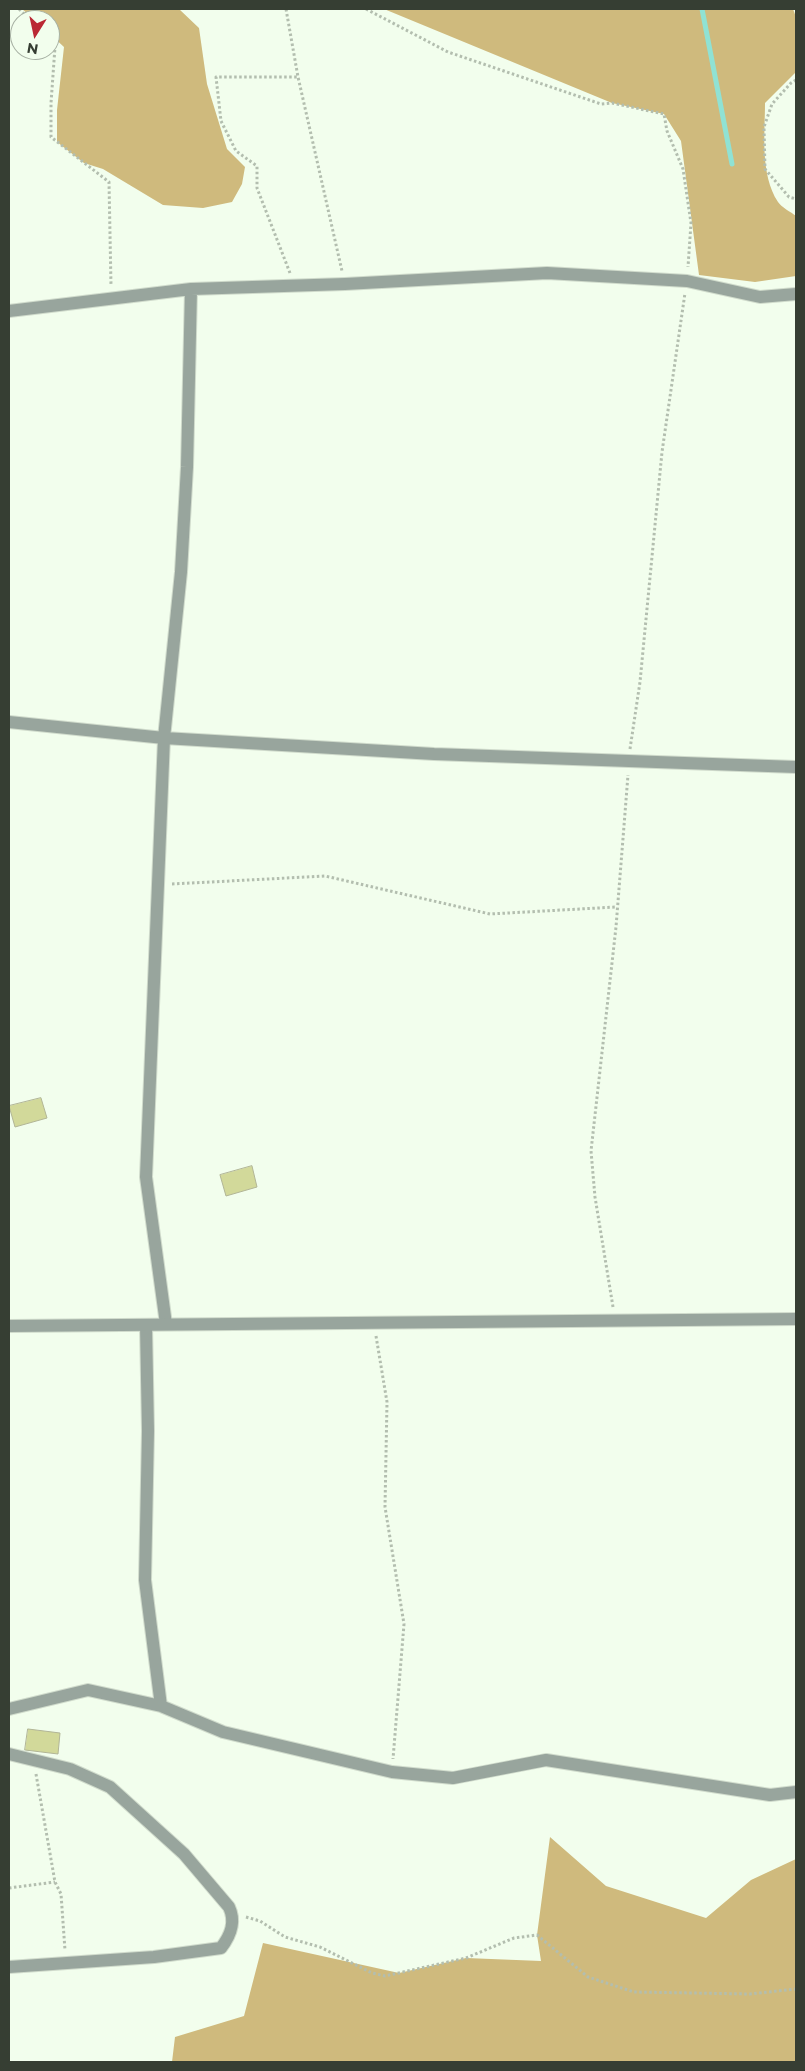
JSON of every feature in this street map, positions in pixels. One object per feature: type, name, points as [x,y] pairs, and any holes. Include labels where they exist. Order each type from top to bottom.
[{"type":"street","points":[[9,311],[192,289],[344,284],[547,272],[687,281],[760,297],[796,294]]},
{"type":"street","points":[[166,1324],[146,1177],[164,738],[181,563],[187,467],[192,289]]},
{"type":"street","points":[[9,722],[164,738],[434,754],[796,767]]},
{"type":"street","points":[[9,1326],[796,1319]]},
{"type":"street","points":[[146,1325],[148,1431],[145,1580],[161,1706]]},
{"type":"street","points":[[9,1709],[88,1690],[161,1706],[223,1732],[392,1772],[453,1778],[546,1760],[770,1795],[796,1792]]},
{"type":"street","points":[[9,1754],[70,1769],[110,1787],[184,1854],[232,1913],[232,1928],[221,1948],[154,1957],[9,1967]]},
{"type":"path","points":[[286,9],[298,77],[344,284]]},
{"type":"path","points":[[366,9],[448,52],[601,104],[612,102],[664,114],[667,132],[683,169],[691,223],[687,281],[662,452],[640,682],[629,760],[616,926],[591,1151],[595,1197],[615,1320]]},
{"type":"path","points":[[54,60],[51,137],[109,182],[111,299]]},
{"type":"path","points":[[295,286],[258,188],[257,166],[236,151],[221,121],[216,76],[298,77]]},
{"type":"path","points":[[796,80],[790,83],[772,104],[764,127],[765,169],[789,197],[796,199]]},
{"type":"path","points":[[159,884],[325,876],[490,914],[616,908]]},
{"type":"path","points":[[374,1323],[387,1402],[385,1507],[404,1624],[392,1772]]},
{"type":"path","points":[[33,1760],[55,1882],[61,1894],[66,1963]]},
{"type":"path","points":[[9,1888],[55,1882]]},
{"type":"path","points":[[232,1913],[260,1921],[285,1937],[320,1947],[372,1973],[385,1976],[466,1958],[514,1938],[537,1935],[588,1977],[634,1992],[750,1994],[796,1989]]},
{"type":"shaded area","points":[[22,9],[179,9],[199,28],[207,84],[227,149],[245,167],[242,184],[232,202],[203,208],[163,205],[103,169],[84,163],[57,142],[57,110],[64,47],[60,43],[60,10]]},
{"type":"shaded area","points":[[384,9],[793,9],[796,17],[796,72],[765,103],[764,141],[766,167],[772,191],[779,204],[796,216],[796,276],[755,282],[699,275],[681,141],[664,114],[612,103]]},
{"type":"shaded area","points":[[550,1837],[606,1886],[706,1918],[751,1880],[796,1859],[796,2062],[172,2062],[175,2037],[244,2016],[263,1943],[399,1973],[466,1958],[541,1961],[537,1935]]},
{"type":"building","points":[[41,1098],[47,1118],[15,1127],[9,1106]]},
{"type":"building","points":[[252,1166],[257,1187],[226,1196],[220,1175]]},
{"type":"building","points":[[28,1729],[60,1733],[58,1754],[25,1750]]},
{"type":"waterway","points":[[702,9],[732,164]]}]
